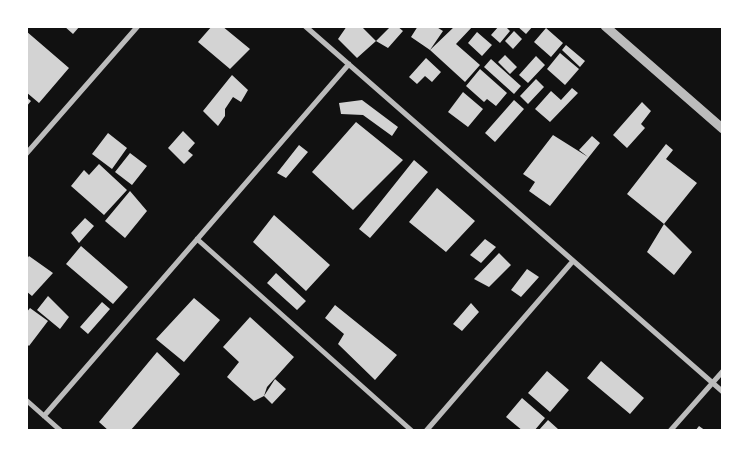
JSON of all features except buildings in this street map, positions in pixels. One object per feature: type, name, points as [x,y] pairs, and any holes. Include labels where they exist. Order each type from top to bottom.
[{"type":"street","points":[[26,154],[138,26]]},
{"type":"street","points":[[305,26],[723,392]]},
{"type":"street","points":[[605,26],[723,129]]},
{"type":"street","points":[[44,416],[349,64]]},
{"type":"street","points":[[198,239],[412,431]]},
{"type":"street","points":[[426,431],[573,261]]},
{"type":"street","points":[[670,431],[723,371]]},
{"type":"street","points":[[26,400],[60,431]]}]
